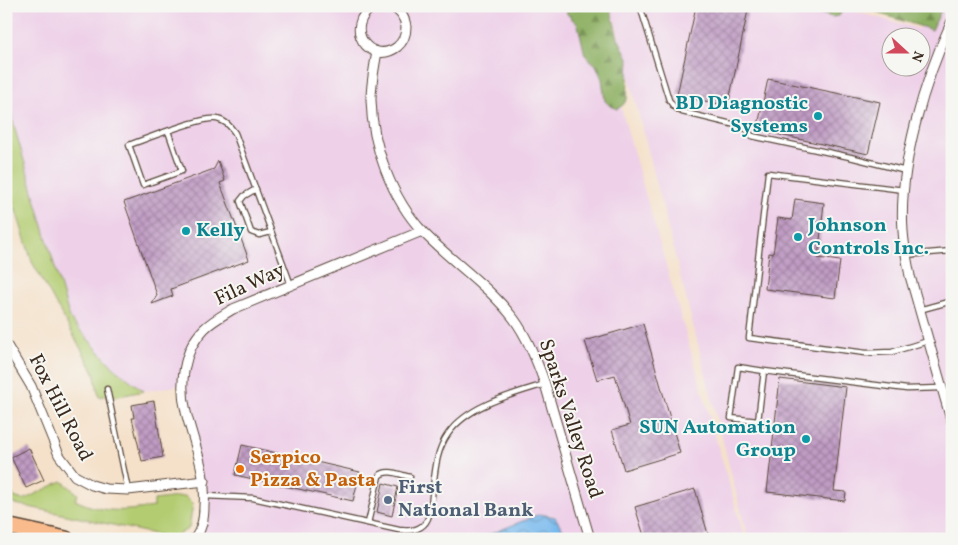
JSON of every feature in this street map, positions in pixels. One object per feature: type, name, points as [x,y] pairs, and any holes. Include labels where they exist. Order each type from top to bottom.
[{"type":"main road","points":[[6,526],[66,539]]},
{"type":"street","points":[[374,6],[362,16],[359,30],[364,44],[377,52],[393,50],[400,45],[404,38],[406,30],[402,14],[391,6]]},
{"type":"street","points":[[952,21],[925,92],[906,171],[903,230],[905,255],[952,423]]},
{"type":"street","name":"Sparks Valley Road","points":[[377,52],[372,78],[371,101],[378,147],[386,171],[396,192],[422,230],[482,284],[514,320],[536,360],[590,539]]},
{"type":"street","name":"Fila Way","points":[[195,539],[201,529],[205,481],[186,412],[184,369],[191,349],[204,329],[222,315],[422,230]]},
{"type":"street","name":"Fox Hill Road","points":[[6,344],[30,386],[59,455],[67,468],[75,476],[92,485],[106,489],[128,490],[205,481]]},
{"type":"street","name":"Fila Way","points":[[201,529],[205,539]]},
{"type":"lane","points":[[640,6],[669,100],[674,107],[682,112],[744,127],[752,136],[906,171]]},
{"type":"lane","points":[[168,131],[182,172],[143,185],[129,145],[168,131],[207,118],[223,121],[230,125],[235,132],[291,285]]},
{"type":"lane","points":[[904,190],[768,173],[749,338],[866,353],[882,353],[928,341]]},
{"type":"lane","points":[[256,189],[244,196],[240,201],[248,224],[251,232],[259,235],[271,232]]},
{"type":"lane","points":[[905,255],[952,251]]},
{"type":"lane","points":[[919,310],[952,301]]},
{"type":"lane","points":[[764,371],[758,421],[731,418],[738,367],[907,389],[942,388]]},
{"type":"lane","points":[[205,496],[253,498],[368,524],[412,531],[420,528],[428,520],[436,466],[441,447],[448,433],[461,420],[480,408],[502,398],[544,384]]},
{"type":"lane","points":[[107,389],[128,490]]},
{"type":"lane","points":[[368,524],[378,476],[387,472],[410,477]]},
{"type":"shaded area","points":[[6,6],[595,6],[594,10],[631,144],[745,539],[201,539],[204,526],[204,498],[182,385],[144,391],[114,368],[70,319],[12,119],[6,41]]},
{"type":"shaded area","points":[[611,6],[836,6],[915,28],[880,28],[880,78],[930,78],[930,28],[920,28],[931,6],[952,6],[952,539],[748,539]]},
{"type":"green space","points":[[566,6],[610,6],[618,38],[629,60],[627,99],[617,109],[605,101],[602,79],[596,65],[585,55],[578,25],[567,14]]},
{"type":"green space","points":[[796,6],[845,6],[839,16],[832,17]]},
{"type":"green space","points":[[865,6],[943,6],[932,30],[884,15]]},
{"type":"green space","points":[[6,41],[12,119],[70,319],[114,368],[144,391],[109,398],[108,395],[99,397],[94,372],[32,262],[13,201],[6,192]]},
{"type":"green space","points":[[6,480],[14,497],[23,500],[62,481],[78,494],[75,500],[95,508],[114,510],[154,507],[154,500],[185,496],[193,504],[189,528],[173,538],[6,502]]},
{"type":"water","points":[[540,514],[555,517],[563,530],[562,539],[478,539]]},
{"type":"building","name":"BD Diagnostic Systems","points":[[696,6],[730,6],[748,10],[728,106],[677,95]]},
{"type":"building","name":"BD Diagnostic Systems","points":[[768,79],[880,102],[868,154],[757,130]]},
{"type":"building","name":"Kelly","points":[[218,161],[225,181],[220,183],[249,260],[171,289],[173,296],[152,304],[157,295],[124,202],[214,169]]},
{"type":"building","name":"Johnson Controls Inc.","points":[[795,199],[824,203],[818,258],[840,261],[835,298],[765,289],[769,253],[773,254],[778,218],[792,220]]},
{"type":"building","points":[[643,324],[680,453],[624,470],[612,430],[630,425],[615,375],[597,380],[585,341]]},
{"type":"building","name":"SUN Automation Group","points":[[780,379],[846,387],[834,491],[846,492],[845,501],[767,492]]},
{"type":"building","points":[[154,401],[163,457],[142,461],[132,418],[134,418],[132,405]]},
{"type":"building","points":[[242,445],[360,472],[353,501],[235,475]]},
{"type":"building","points":[[29,448],[44,480],[26,488],[11,457]]},
{"type":"building","name":"First National Bank","points":[[383,483],[398,487],[392,516],[377,512]]},
{"type":"building","points":[[695,489],[708,534],[705,535],[706,539],[645,539],[635,507]]},
{"type":"place","name":"BD Diagnostic Systems","points":[[818,116]]},
{"type":"place","name":"Kelly","points":[[186,231]]},
{"type":"place","name":"Johnson Controls Inc.","points":[[798,237]]},
{"type":"place","name":"SUN Automation Group","points":[[806,439]]},
{"type":"place","name":"Serpico Pizza & Pasta","points":[[240,469]]},
{"type":"place","name":"First National Bank","points":[[388,500]]}]
